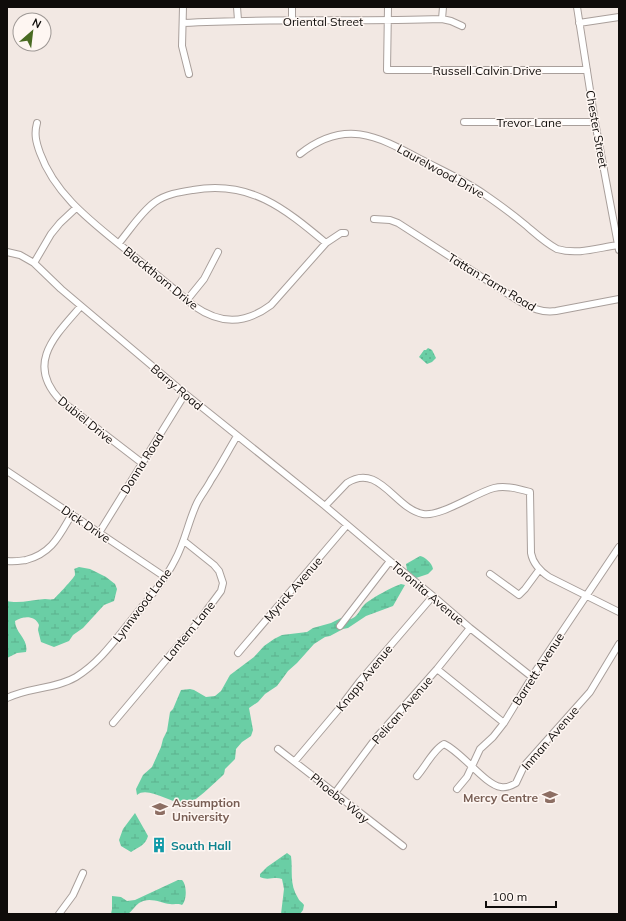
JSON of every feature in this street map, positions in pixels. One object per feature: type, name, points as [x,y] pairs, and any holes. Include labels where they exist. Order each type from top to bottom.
[{"type":"street","points":[[182,7],[182,46],[189,74]]},
{"type":"street","points":[[237,7],[238,20]]},
{"type":"street","points":[[292,7],[292,21]]},
{"type":"street","points":[[388,7],[388,21]]},
{"type":"street","points":[[442,19],[443,7]]},
{"type":"street","name":"Chester Street","points":[[577,7],[595,122],[618,248]]},
{"type":"street","points":[[579,23],[619,17]]},
{"type":"street","name":"Oriental Street","points":[[183,23],[238,20],[388,21],[442,19],[462,26]]},
{"type":"street","name":"Russell Calvin Drive","points":[[388,21],[387,70],[587,70]]},
{"type":"street","name":"Trevor Lane","points":[[464,122],[595,122]]},
{"type":"street","name":"Blackthorn Drive","points":[[37,123],[35,139],[43,161],[62,193],[76,208],[187,300],[201,310],[217,318],[233,320],[243,319],[258,314],[271,305],[326,243],[341,233],[345,233]]},
{"type":"street","name":"Laurelwood Drive","points":[[300,154],[310,146],[336,135],[354,134],[378,138],[469,184],[557,249],[581,252],[618,248]]},
{"type":"street","points":[[119,243],[154,203],[165,197],[185,191],[218,187],[242,190],[267,200],[279,207],[326,243]]},
{"type":"street","points":[[34,263],[51,234],[76,208]]},
{"type":"street","name":"Tattan Farm Road","points":[[374,219],[390,220],[398,223],[519,301],[538,310],[556,311],[619,299]]},
{"type":"street","name":"Barry Road","points":[[7,252],[20,255],[34,263],[81,306],[185,394],[325,506]]},
{"type":"street","points":[[187,300],[207,274],[218,252]]},
{"type":"street","name":"Dubiel Drive","points":[[81,306],[50,344],[45,364],[48,384],[60,400],[142,464]]},
{"type":"street","name":"Donna Road","points":[[99,533],[185,394]]},
{"type":"street","name":"Lynnwood Lane","points":[[7,698],[22,692],[67,681],[76,677],[90,667],[110,648],[166,577],[184,541],[197,502],[237,436]]},
{"type":"street","name":"Dick Drive","points":[[7,470],[166,577]]},
{"type":"street","points":[[325,506],[344,485],[355,479],[363,478],[371,479],[381,484],[410,508],[423,514],[437,512],[494,488],[507,487],[530,492],[531,553],[539,570],[549,577],[619,612]]},
{"type":"street","name":"Toronita Avenue","points":[[325,506],[470,628],[532,677]]},
{"type":"street","points":[[7,561],[20,561],[38,556],[45,552],[54,544],[72,514]]},
{"type":"street","name":"Myrick Avenue","points":[[238,653],[347,525]]},
{"type":"street","name":"Lantern Lane","points":[[113,723],[198,622],[221,590],[222,579],[219,571],[184,541]]},
{"type":"street","name":"Barrett Avenue","points":[[457,789],[467,777],[480,749],[493,737],[504,723],[532,677],[619,547]]},
{"type":"street","points":[[340,626],[390,561]]},
{"type":"street","points":[[490,574],[519,595],[539,570]]},
{"type":"street","name":"Knapp Avenue","points":[[295,761],[338,710],[360,681],[433,596]]},
{"type":"street","name":"Pelican Avenue","points":[[335,793],[372,744],[437,669],[470,628]]},
{"type":"street","name":"Inman Avenue","points":[[417,776],[443,744],[448,746],[492,783],[498,786],[506,787],[516,784],[524,766],[590,692],[619,644]]},
{"type":"street","points":[[437,669],[504,723]]},
{"type":"street","name":"Phoebe Way","points":[[278,749],[403,846]]},
{"type":"street","points":[[59,914],[73,895],[84,873]]},
{"type":"green space","points":[[428,348],[432,350],[436,358],[427,364],[419,357],[424,350]]},
{"type":"green space","points":[[420,556],[428,561],[433,569],[428,574],[416,578],[407,570],[406,564]]},
{"type":"green space","points":[[79,567],[90,569],[106,577],[115,584],[117,589],[114,601],[104,605],[83,628],[73,635],[69,641],[54,647],[41,642],[38,630],[39,625],[35,619],[25,617],[15,621],[17,629],[26,643],[26,652],[17,653],[7,658],[7,601],[20,602],[54,599],[74,577],[74,569]]},
{"type":"green space","points":[[401,584],[405,585],[393,606],[366,616],[348,628],[325,637],[314,644],[288,671],[277,686],[249,708],[253,730],[251,736],[242,742],[236,749],[235,759],[225,769],[224,774],[201,795],[192,802],[183,803],[155,794],[142,793],[137,795],[136,789],[143,775],[152,767],[161,747],[167,731],[170,712],[173,709],[181,690],[194,690],[206,697],[215,696],[221,691],[230,675],[254,657],[264,646],[274,639],[282,635],[307,632],[313,628],[331,623],[341,618],[352,619],[368,602]]},
{"type":"green space","points":[[135,813],[148,836],[143,844],[131,852],[121,846],[119,840],[123,829]]},
{"type":"green space","points":[[287,853],[291,856],[293,888],[298,899],[304,905],[300,914],[281,914],[284,889],[282,879],[266,879],[260,877],[260,874],[267,867]]},
{"type":"green space","points":[[178,880],[182,880],[184,882],[186,889],[185,900],[182,905],[147,900],[139,903],[128,914],[111,914],[112,896],[121,897],[127,901],[135,900]]},
{"type":"place","name":"Mercy Centre","points":[[550,797]]},
{"type":"place","name":"Assumption University","points":[[160,809]]},
{"type":"place","name":"South Hall","points":[[159,845]]}]
